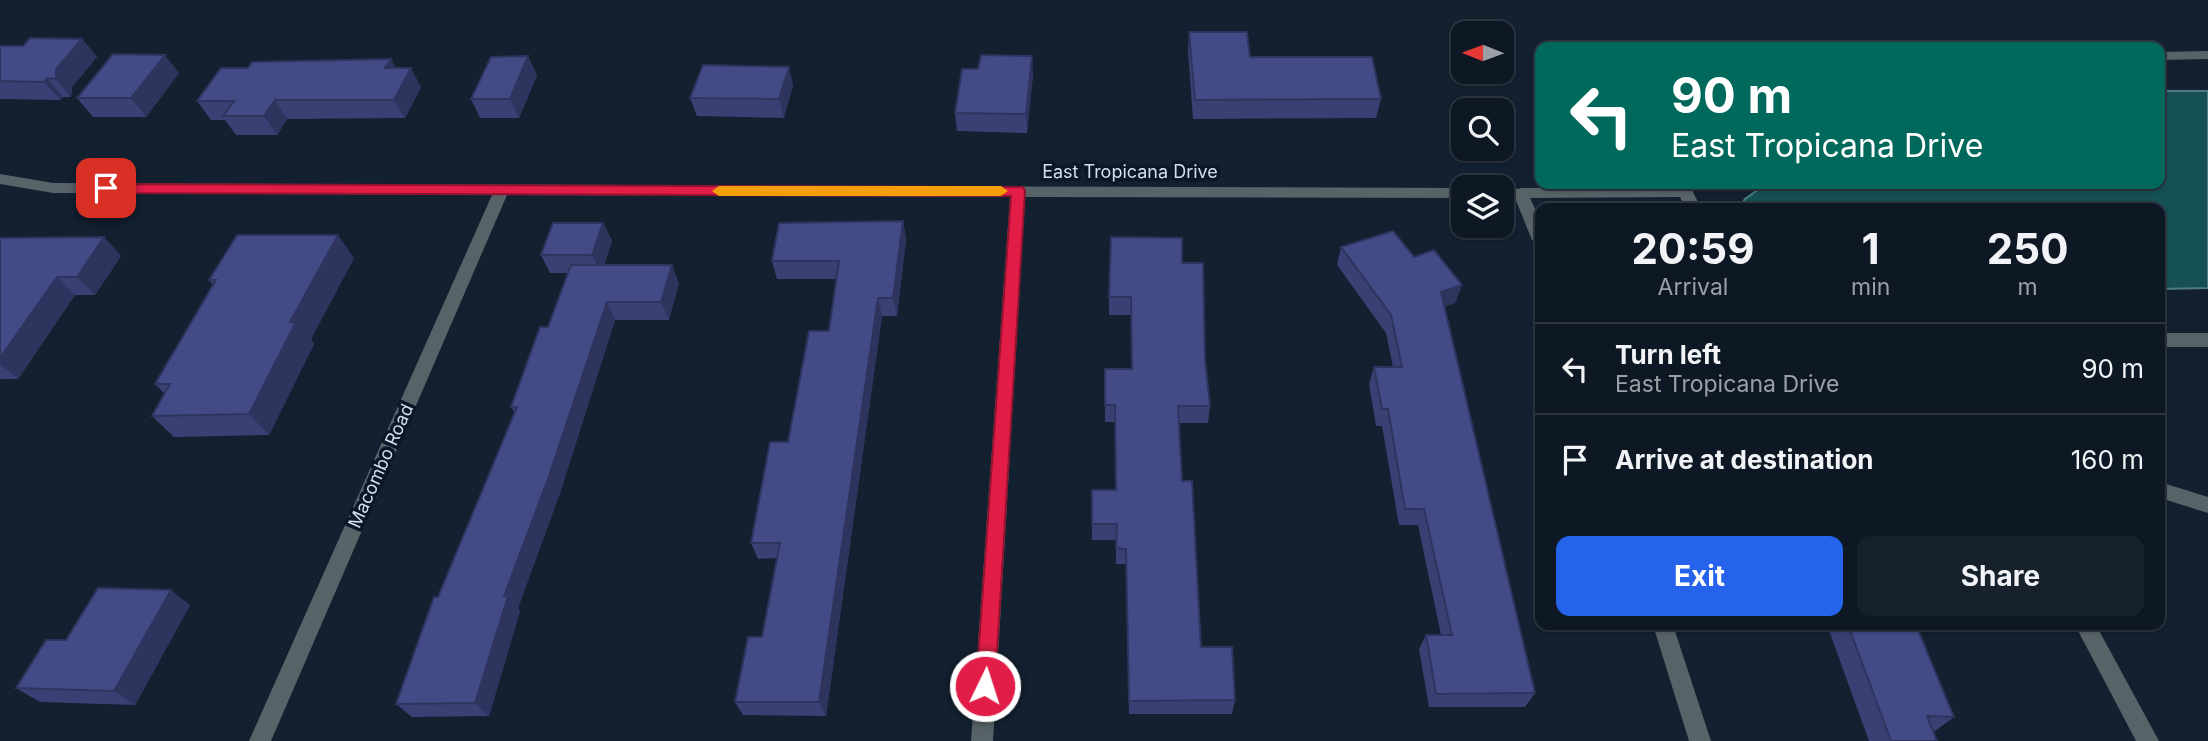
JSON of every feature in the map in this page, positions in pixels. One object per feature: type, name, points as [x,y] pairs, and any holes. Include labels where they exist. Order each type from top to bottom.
[{"type":"street","points":[[2165,56],[2208,55]]},
{"type":"street","points":[[0,193],[7,181]]},
{"type":"street","name":"East Tropicana Drive","points":[[7,181],[53,188],[1451,193]]},
{"type":"street","points":[[1514,193],[1650,189]]},
{"type":"street","name":"Macombo Road","points":[[260,741],[501,191]]},
{"type":"street","points":[[982,741],[1018,191]]},
{"type":"street","points":[[1521,193],[1535,228]]},
{"type":"street","points":[[2165,340],[2208,340]]},
{"type":"street","points":[[2165,492],[2208,505]]},
{"type":"street","points":[[1665,630],[1700,741]]},
{"type":"street","points":[[2088,630],[2148,741]]},
{"type":"shaded area","points":[[2165,91],[2208,91],[2208,288],[2165,289],[2165,203],[1742,203],[1759,189],[2165,189]]},
{"type":"building","points":[[1189,32],[1247,32],[1250,57],[1372,57],[1381,99],[1195,100]]},
{"type":"building","points":[[30,38],[82,39],[56,69],[56,79],[47,78],[44,82],[0,81],[0,46],[23,46]]},
{"type":"building","points":[[113,54],[165,55],[131,98],[77,98]]},
{"type":"building","points":[[981,55],[1032,56],[1026,114],[955,113],[962,69],[978,69]]},
{"type":"building","points":[[528,56],[510,99],[471,99],[491,57]]},
{"type":"building","points":[[391,59],[385,68],[411,68],[394,100],[275,100],[264,116],[223,116],[234,101],[197,101],[221,68],[248,68],[252,62]]},
{"type":"building","points":[[703,65],[789,67],[779,99],[690,98]]},
{"type":"building","points":[[903,221],[893,298],[878,298],[819,702],[735,702],[748,637],[762,637],[780,543],[751,543],[770,442],[788,442],[809,331],[829,331],[839,261],[772,261],[779,223]]},
{"type":"building","points":[[553,223],[603,223],[592,255],[541,255]]},
{"type":"building","points":[[1393,231],[1414,257],[1434,250],[1462,285],[1441,292],[1535,693],[1436,694],[1426,635],[1452,635],[1424,509],[1405,509],[1388,409],[1382,409],[1374,367],[1402,367],[1391,315],[1341,247]]},
{"type":"building","points":[[237,235],[338,235],[290,322],[296,322],[249,414],[152,416],[170,384],[155,384],[216,280],[209,280]]},
{"type":"building","points":[[104,237],[77,277],[57,277],[0,358],[0,238]]},
{"type":"building","points":[[1111,237],[1182,238],[1182,263],[1203,263],[1205,360],[1210,406],[1178,406],[1182,481],[1192,481],[1201,647],[1232,647],[1235,700],[1129,701],[1126,549],[1116,548],[1117,524],[1092,524],[1092,490],[1116,490],[1115,405],[1105,405],[1105,369],[1132,369],[1131,297],[1109,297]]},
{"type":"building","points":[[571,265],[672,265],[661,302],[607,302],[549,476],[504,596],[508,596],[475,703],[396,704],[434,597],[438,597],[517,407],[511,407],[540,327],[548,327]]},
{"type":"building","points":[[98,588],[171,590],[114,691],[16,688],[46,640],[66,640]]},
{"type":"building","points":[[1850,630],[1918,630],[1954,717],[1927,716],[1937,741],[1891,741]]},
{"type":"slow traffic","points":[[719,191],[1001,191]]},
{"type":"route","points":[[106,188],[1018,191],[985,686]]}]
